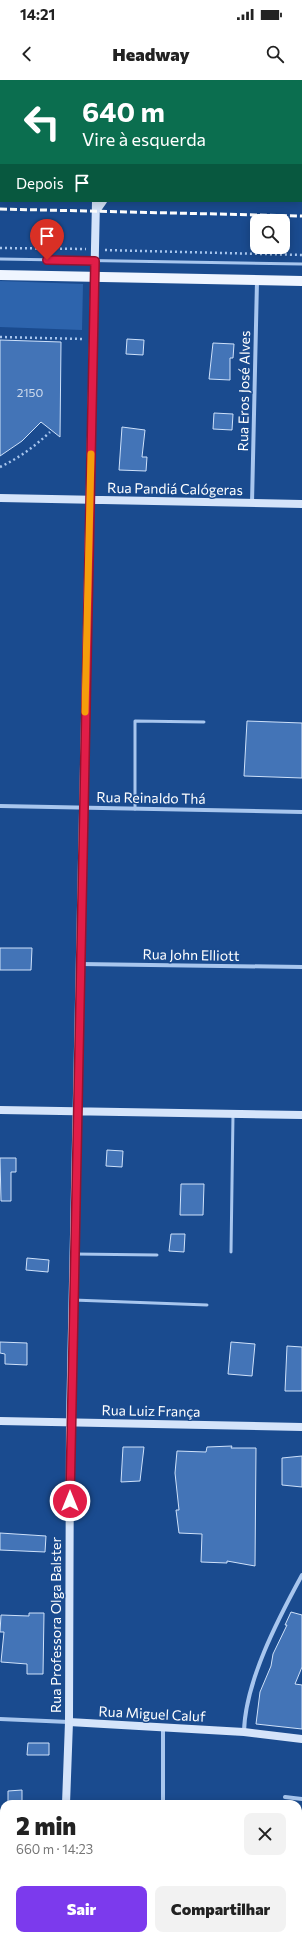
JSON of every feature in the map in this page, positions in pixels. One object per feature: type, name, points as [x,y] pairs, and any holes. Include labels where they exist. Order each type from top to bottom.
[{"type":"main road","name":"Rua Professora Olga Balster","points":[[66,1800],[69,1722],[70,1422],[96,202]]},
{"type":"main road","points":[[96,211],[102,202]]},
{"type":"main road","points":[[0,275],[302,281]]},
{"type":"main road","name":"Rua Pandiá Calógeras","points":[[0,498],[302,504]]},
{"type":"main road","points":[[0,1110],[302,1115]]},
{"type":"main road","name":"Rua Luiz França","points":[[0,1421],[302,1427]]},
{"type":"main road","name":"Rua Miguel Caluf","points":[[69,1722],[244,1732],[302,1739]]},
{"type":"street","name":"Rua Eros José Alves","points":[[252,503],[257,280]]},
{"type":"street","name":"Rua Reinaldo Thá","points":[[0,806],[302,812]]},
{"type":"street","name":"Rua John Elliott","points":[[80,964],[302,967]]},
{"type":"street","points":[[244,1732],[246,1710],[264,1654],[277,1624],[302,1575]]},
{"type":"street","name":"Rua Miguel Caluf","points":[[0,1719],[69,1722]]},
{"type":"street","points":[[163,1727],[163,1800]]},
{"type":"street","points":[[285,1797],[302,1799]]},
{"type":"lane","points":[[0,259],[302,264]]},
{"type":"lane","points":[[135,808],[135,721],[204,722]]},
{"type":"lane","points":[[231,1252],[233,1114]]},
{"type":"lane","points":[[74,1254],[157,1255]]},
{"type":"lane","points":[[73,1300],[207,1305]]},
{"type":"path","points":[[0,248],[302,255]]},
{"type":"path","points":[[0,337],[93,339]]},
{"type":"path","points":[[0,467],[17,459],[50,432]]},
{"type":"shaded area","points":[[0,281],[83,284],[82,330],[0,327]]},
{"type":"building","points":[[127,339],[144,340],[143,355],[126,354]]},
{"type":"building","points":[[0,340],[61,342],[60,437],[41,422],[22,441],[0,456]]},
{"type":"building","points":[[213,343],[234,344],[233,358],[230,358],[230,380],[209,379]]},
{"type":"building","points":[[214,413],[233,414],[232,430],[213,429]]},
{"type":"building","points":[[122,427],[145,430],[142,457],[147,457],[146,471],[119,470]]},
{"type":"building","points":[[247,721],[302,723],[302,778],[244,776]]},
{"type":"building","points":[[0,948],[32,948],[31,970],[0,970]]},
{"type":"building","points":[[107,1150],[123,1151],[122,1167],[106,1166]]},
{"type":"building","points":[[0,1158],[16,1158],[16,1172],[11,1172],[11,1201],[1,1201]]},
{"type":"building","points":[[181,1184],[204,1184],[203,1215],[180,1215]]},
{"type":"building","points":[[171,1234],[185,1234],[184,1252],[169,1251]]},
{"type":"building","points":[[27,1258],[49,1260],[48,1272],[26,1270]]},
{"type":"building","points":[[0,1342],[27,1343],[27,1365],[5,1364],[5,1354],[0,1353]]},
{"type":"building","points":[[231,1342],[255,1344],[252,1376],[228,1374]]},
{"type":"building","points":[[287,1346],[302,1347],[302,1391],[285,1391]]},
{"type":"building","points":[[232,1446],[231,1448],[256,1448],[255,1566],[227,1561],[227,1563],[201,1562],[202,1534],[179,1533],[176,1510],[179,1510],[175,1473],[177,1451],[206,1452],[207,1447]]},
{"type":"building","points":[[123,1447],[144,1447],[140,1481],[121,1482]]},
{"type":"building","points":[[302,1456],[302,1487],[282,1485],[282,1458]]},
{"type":"building","points":[[0,1533],[46,1536],[45,1552],[0,1550]]},
{"type":"building","points":[[291,1612],[302,1615],[302,1667],[295,1684],[302,1685],[302,1729],[256,1724],[260,1692],[271,1666],[273,1654],[287,1625],[285,1625]]},
{"type":"building","points":[[29,1613],[44,1613],[43,1674],[27,1674],[27,1664],[1,1662],[4,1632],[0,1632],[1,1615],[29,1616]]},
{"type":"building","points":[[28,1743],[49,1743],[49,1755],[27,1755]]},
{"type":"building","points":[[22,1790],[22,1800],[8,1800],[8,1791]]},
{"type":"railway","points":[[0,209],[302,216]]},
{"type":"slow traffic","points":[[85,712],[91,454]]},
{"type":"route","points":[[47,260],[95,261],[70,1422],[70,1501]]}]
